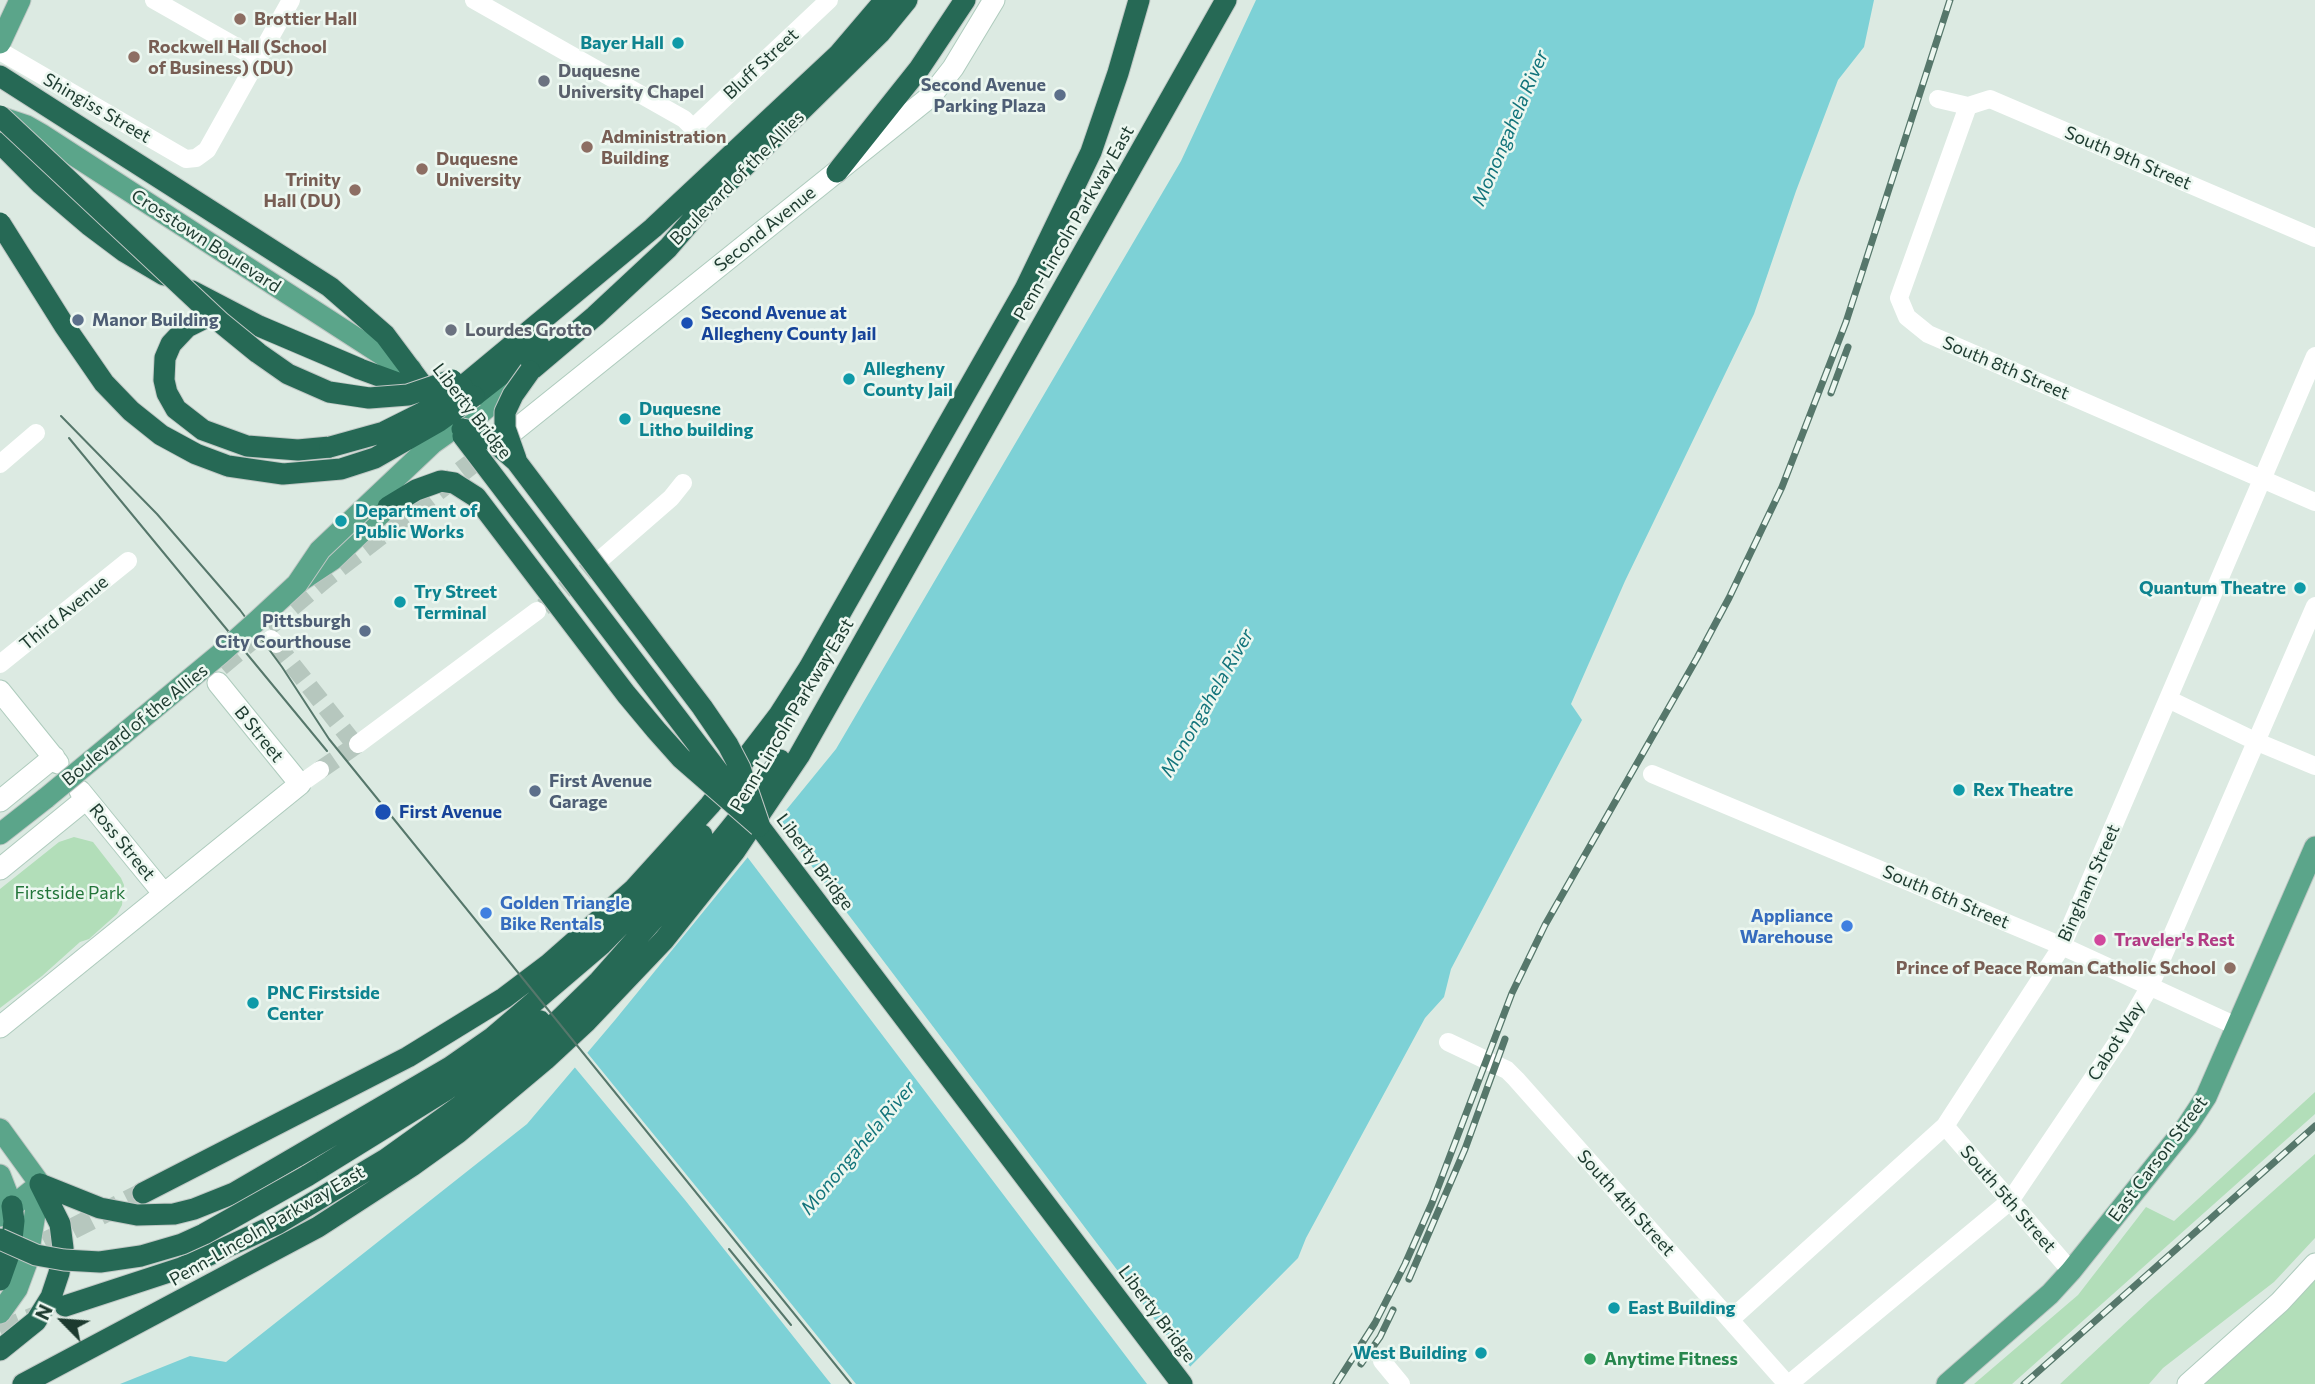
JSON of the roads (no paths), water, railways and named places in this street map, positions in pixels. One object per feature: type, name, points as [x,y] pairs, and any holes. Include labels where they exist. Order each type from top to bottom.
[{"type":"highway","name":"Boulevard of the Allies","points":[[463,387],[663,219],[838,55],[885,0]]},
{"type":"highway","name":"Boulevard of the Allies","points":[[530,371],[595,316],[668,248],[704,206],[836,79],[907,0]]},
{"type":"highway","points":[[837,172],[919,69],[965,0]]},
{"type":"highway","name":"Penn-Lincoln Parkway East","points":[[143,1193],[408,1057],[492,1006],[549,964],[633,890],[673,848],[746,761],[779,715],[1025,289],[1074,192],[1106,113],[1139,0]]},
{"type":"highway","name":"Penn-Lincoln Parkway East","points":[[23,1384],[268,1255],[341,1212],[458,1133],[545,1060],[636,971],[736,851],[799,756],[1226,0]]},
{"type":"highway","name":"Liberty Bridge","points":[[0,76],[330,287],[371,320],[462,432],[1182,1384]]},
{"type":"highway","points":[[0,116],[220,322],[288,374],[329,392],[369,398],[463,387]]},
{"type":"highway","points":[[0,143],[41,184],[125,252],[259,326],[360,369],[429,394]]},
{"type":"highway","points":[[259,326],[222,316],[203,319],[187,327],[176,337],[165,358],[164,380],[172,404],[180,414],[203,430],[234,442],[264,448],[298,450],[348,444],[404,423],[463,387],[515,365],[704,206]]},
{"type":"highway","points":[[0,223],[104,383],[131,411],[162,435],[228,466],[284,474],[341,469],[374,458],[438,422],[463,387]]},
{"type":"highway","points":[[516,461],[505,428],[505,412],[530,371]]},
{"type":"highway","points":[[462,432],[474,431],[492,439],[516,461],[702,707],[740,768],[759,826]]},
{"type":"highway","points":[[387,507],[426,485],[441,481],[454,483],[476,498],[656,730],[681,758],[759,826]]},
{"type":"highway","points":[[65,1306],[212,1256],[277,1224],[386,1159],[460,1106],[537,1041],[599,981],[659,914],[750,804],[868,633]]},
{"type":"highway","points":[[40,1184],[100,1208],[127,1214],[154,1215],[194,1209],[234,1193],[450,1067],[494,1037],[562,980],[660,885],[717,814],[779,715]]},
{"type":"highway","points":[[0,1239],[36,1255],[100,1262],[141,1256],[182,1244],[204,1234],[390,1127],[492,1058],[558,1006],[659,914]]},
{"type":"highway","points":[[0,1350],[36,1321],[51,1297],[59,1273],[63,1248],[60,1224],[40,1184]]},
{"type":"highway","points":[[0,1280],[11,1249],[14,1222],[6,1211]]},
{"type":"main road","points":[[0,43],[20,0]]},
{"type":"main road","name":"Second Avenue","points":[[510,434],[922,104],[939,88],[994,0]]},
{"type":"main road","name":"Crosstown Boulevard","points":[[0,116],[27,125],[384,356],[411,369]]},
{"type":"main road","name":"Boulevard of the Allies","points":[[0,834],[220,654],[297,584],[332,560],[409,482],[530,371]]},
{"type":"main road","name":"Boulevard of the Allies","points":[[297,584],[320,550],[433,443],[450,431],[462,432]]},
{"type":"main road","name":"B Street","points":[[218,683],[300,783]]},
{"type":"main road","points":[[0,691],[56,760],[0,801]]},
{"type":"main road","points":[[0,1027],[300,783]]},
{"type":"main road","name":"Ross Street","points":[[0,869],[83,795],[164,894]]},
{"type":"main road","name":"East Carson Street","points":[[1947,1384],[2050,1294],[2200,1107],[2315,847]]},
{"type":"main road","points":[[0,1129],[40,1184],[27,1262],[17,1289],[0,1313]]},
{"type":"main road","points":[[0,1175],[6,1211],[40,1184]]},
{"type":"main road","points":[[2188,1384],[2280,1302],[2315,1264]]},
{"type":"street","points":[[154,0],[258,59],[291,0]]},
{"type":"street","name":"Bluff Street","points":[[474,0],[684,119],[693,128],[829,0]]},
{"type":"street","name":"Shingiss Street","points":[[0,51],[186,159],[196,158],[207,149],[258,59]]},
{"type":"street","name":"South 9th Street","points":[[1938,99],[1968,106],[1990,99],[2315,239]]},
{"type":"street","name":"South 8th Street","points":[[1968,106],[1899,298],[1907,317],[1928,334],[2315,502]]},
{"type":"street","name":"Bingham Street","points":[[1730,1320],[1945,1126],[2062,946],[2315,356]]},
{"type":"street","points":[[0,464],[36,433]]},
{"type":"street","points":[[602,558],[671,498],[683,483]]},
{"type":"street","name":"Third Avenue","points":[[0,664],[128,561]]},
{"type":"street","name":"Cabot Way","points":[[1788,1384],[2010,1200],[2120,1038],[2150,986],[2315,606]]},
{"type":"street","points":[[358,744],[537,611]]},
{"type":"street","points":[[2168,699],[2255,741],[2315,766]]},
{"type":"street","points":[[300,783],[320,770]]},
{"type":"street","name":"South 6th Street","points":[[1652,774],[2062,946],[2236,1027]]},
{"type":"street","name":"South 4th Street","points":[[1448,1042],[1507,1070],[1516,1079],[1788,1384]]},
{"type":"street","name":"South 5th Street","points":[[1945,1126],[2071,1271]]},
{"type":"street","points":[[1382,1361],[1401,1384]]},
{"type":"water","name":"Monongahela River","points":[[1256,0],[1874,0],[1864,47],[1838,80],[1754,314],[1625,581],[1571,704],[1582,720],[1451,969],[1444,997],[1425,1018],[1306,1238],[1298,1258],[1173,1384],[120,1384],[190,1356],[226,1362],[527,1124],[615,1020],[836,749],[1181,161]]},
{"type":"tunnel","points":[[220,666],[326,577],[493,447]]},
{"type":"tunnel","points":[[543,607],[602,558]]},
{"type":"tunnel","points":[[276,644],[356,746]]},
{"type":"tunnel","points":[[320,770],[358,744]]},
{"type":"tunnel","points":[[17,1257],[143,1193]]},
{"type":"tunnel","points":[[0,1331],[40,1315]]},
{"type":"tram line","points":[[61,416],[157,514],[240,610],[282,667],[329,739],[851,1384]]},
{"type":"tram line","points":[[69,438],[327,751]]},
{"type":"tram line","points":[[729,1249],[791,1325]]},
{"type":"railway","points":[[1336,1384],[1375,1323],[1405,1264],[1432,1203],[1512,993],[1545,925],[1697,658],[1782,487],[1846,322],[1950,0]]},
{"type":"railway","points":[[1831,393],[1848,347]]},
{"type":"railway","points":[[1409,1279],[1465,1149],[1505,1039]]},
{"type":"railway","points":[[2024,1384],[2315,1126]]},
{"type":"railway","points":[[1361,1364],[1380,1337],[1393,1310]]},
{"type":"place","name":"Brottier Hall","points":[[240,19]]},
{"type":"place","name":"Bayer Hall","points":[[678,43]]},
{"type":"place","name":"Rockwell Hall (School of Business) (DU)","points":[[134,57]]},
{"type":"place","name":"Duquesne University Chapel","points":[[544,81]]},
{"type":"place","name":"Second Avenue Parking Plaza","points":[[1060,95]]},
{"type":"place","name":"Administration Building","points":[[587,147]]},
{"type":"place","name":"Duquesne University","points":[[422,169]]},
{"type":"place","name":"Trinity Hall (DU)","points":[[355,190]]},
{"type":"place","name":"Manor Building","points":[[78,320]]},
{"type":"place","name":"Second Avenue at Allegheny County Jail","points":[[687,323]]},
{"type":"place","name":"Lourdes Grotto","points":[[451,330]]},
{"type":"place","name":"Allegheny County Jail","points":[[849,379]]},
{"type":"place","name":"Duquesne Litho building","points":[[625,419]]},
{"type":"place","name":"Department of Public Works","points":[[341,521]]},
{"type":"place","name":"Quantum Theatre","points":[[2300,588]]},
{"type":"place","name":"Try Street Terminal","points":[[400,602]]},
{"type":"place","name":"Pittsburgh City Courthouse","points":[[365,631]]},
{"type":"place","name":"Rex Theatre","points":[[1959,790]]},
{"type":"place","name":"First Avenue Garage","points":[[535,791]]},
{"type":"place","name":"First Avenue","points":[[383,812]]},
{"type":"place","name":"Golden Triangle Bike Rentals","points":[[486,913]]},
{"type":"place","name":"Appliance Warehouse","points":[[1847,926]]},
{"type":"place","name":"Traveler's Rest","points":[[2100,940]]},
{"type":"place","name":"Prince of Peace Roman Catholic School","points":[[2230,968]]},
{"type":"place","name":"PNC Firstside Center","points":[[253,1003]]},
{"type":"place","name":"East Building","points":[[1614,1308]]},
{"type":"place","name":"West Building","points":[[1481,1353]]},
{"type":"place","name":"Anytime Fitness","points":[[1590,1359]]},
{"type":"park label","name":"Firstside Park","points":[[70,893]]}]
